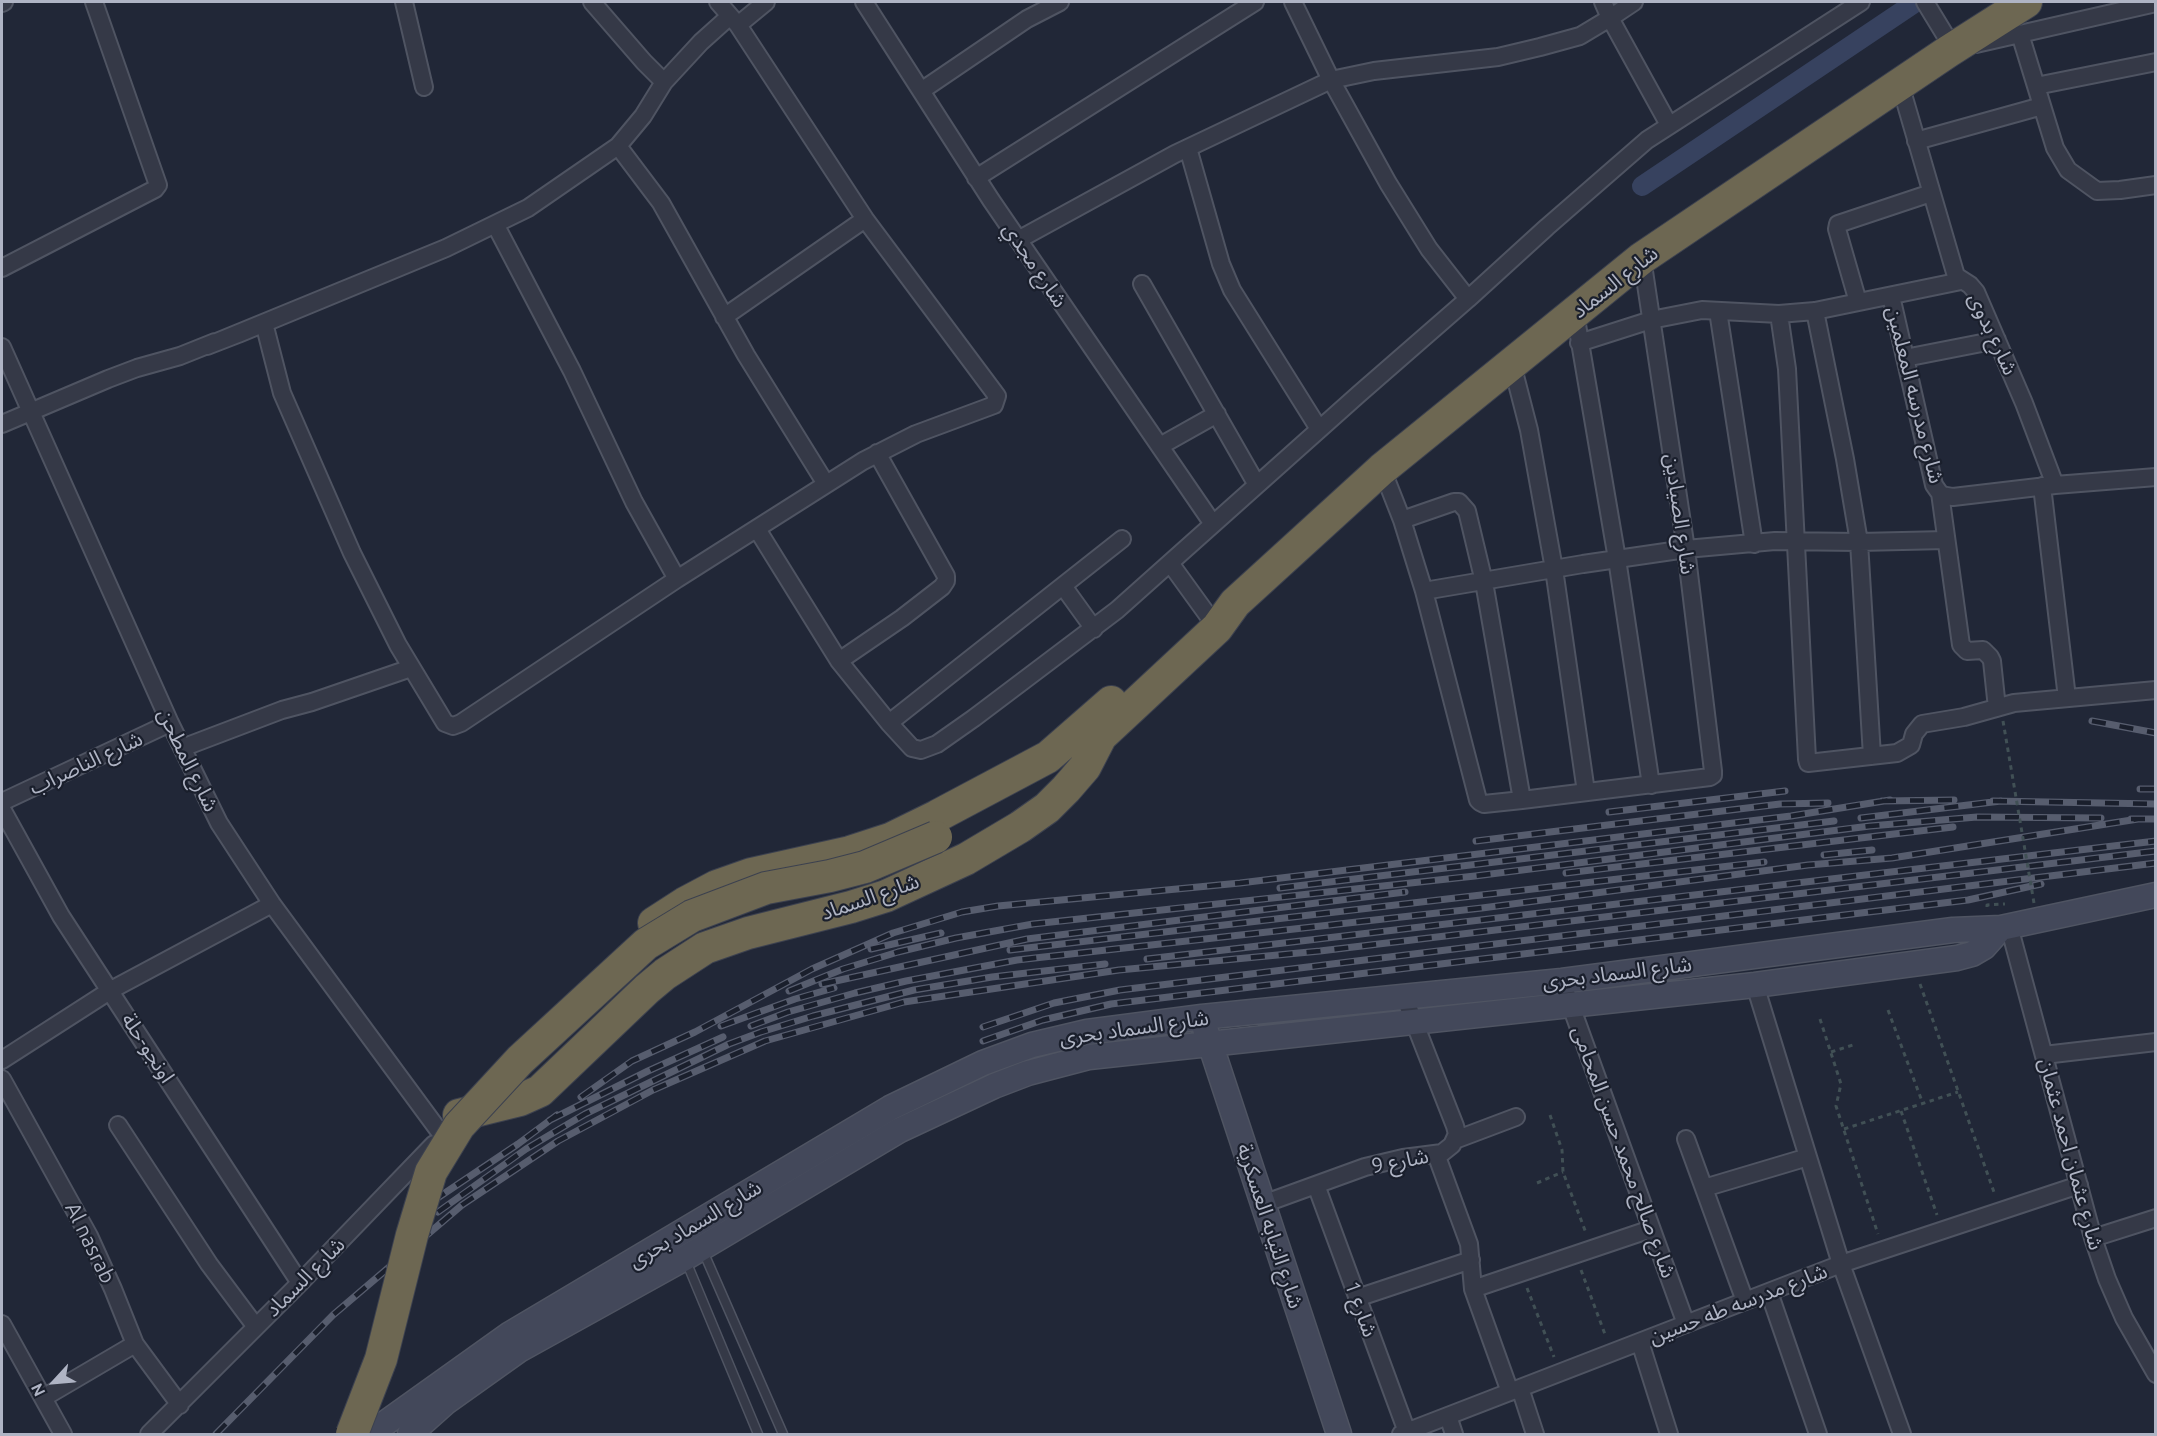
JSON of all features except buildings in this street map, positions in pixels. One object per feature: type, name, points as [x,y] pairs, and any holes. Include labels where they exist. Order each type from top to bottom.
[{"type":"highway","name":"شارع السماد","points":[[449,1125],[488,1081],[579,988],[655,923],[685,903],[717,886],[751,874],[850,852],[890,839],[1048,758],[1220,616],[1382,469],[1512,364],[1577,328],[1642,258],[1900,84],[1947,42],[2026,2]]},
{"type":"highway","name":"شارع السماد","points":[[449,1125],[540,1091],[647,989],[665,974],[705,948],[748,933],[850,908],[886,896],[935,875],[999,842],[1047,808],[1066,789],[1085,767],[1101,736],[1220,616]]},
{"type":"highway","points":[[352,1434],[381,1359],[412,1235],[431,1172],[459,1126],[520,1060],[646,944],[692,916],[766,888],[866,867],[941,844],[1019,804],[1101,736]]},
{"type":"highway","points":[[370,1434],[389,1388],[438,1200],[468,1140],[507,1095],[642,970],[674,946],[704,929],[756,910],[862,885],[895,874],[941,844],[1048,758]]},
{"type":"street","points":[[2,268],[155,189],[158,185],[94,2]]},
{"type":"street","points":[[404,2],[424,87]]},
{"type":"street","points":[[593,2],[664,82]]},
{"type":"street","points":[[264,323],[282,393],[352,553],[398,645],[445,723],[449,725],[457,725],[677,579],[877,453],[916,434],[994,405],[997,396],[865,219],[734,21],[718,2]]},
{"type":"street","points":[[446,248],[207,346],[264,323],[446,248],[528,208],[618,146],[643,116],[664,82],[702,42],[766,2]]},
{"type":"street","name":"شارع مجدي","points":[[864,2],[976,178],[1213,524]]},
{"type":"street","points":[[921,91],[1027,19],[1060,2]]},
{"type":"street","points":[[976,178],[1255,2]]},
{"type":"street","points":[[1293,2],[1331,80],[1405,212],[1429,249],[1468,299]]},
{"type":"street","points":[[1603,2],[1669,125]]},
{"type":"street","points":[[1018,240],[1188,148],[1331,80],[1374,71],[1498,57],[1580,36],[1634,2]]},
{"type":"street","points":[[757,529],[839,661],[889,723],[912,748],[921,750],[937,744],[1094,629],[1615,167],[1669,125],[1861,2]]},
{"type":"street","points":[[1925,2],[1947,42],[2020,34],[2156,3]]},
{"type":"street","points":[[2020,34],[2055,148],[2068,170],[2097,191],[2156,185]]},
{"type":"street","points":[[2036,86],[2156,62]]},
{"type":"street","name":"شارع بدوى","points":[[1900,84],[1953,268],[1956,276],[1976,292],[2024,403],[2049,485],[2067,698]]},
{"type":"street","points":[[1916,141],[2042,106]]},
{"type":"street","points":[[618,146],[661,203],[746,355],[826,484]]},
{"type":"street","points":[[1188,148],[1221,264],[1232,290],[1319,429]]},
{"type":"street","points":[[1858,302],[1837,230],[1838,224],[1931,193]]},
{"type":"street","points":[[724,317],[865,219]]},
{"type":"street","points":[[495,224],[572,370],[634,502],[677,579]]},
{"type":"street","points":[[2,424],[137,368],[180,356],[446,248]]},
{"type":"street","name":"شارع الصيادين","points":[[1642,258],[1686,549],[1713,771],[1710,777],[1651,785]]},
{"type":"street","points":[[1382,469],[1402,520],[1424,591],[1478,800],[1484,804],[1651,785],[1617,559],[1577,328],[1651,320],[1702,310],[1779,314],[1815,311],[1961,281]]},
{"type":"street","points":[[1142,284],[1257,485]]},
{"type":"street","name":"شارع مدرسه المعلمين","points":[[1891,296],[1934,485],[1940,493],[1953,497],[2049,485],[2156,477]]},
{"type":"street","points":[[1718,311],[1754,544]]},
{"type":"street","points":[[1815,311],[1859,542],[1872,756]]},
{"type":"street","points":[[1779,314],[1787,369],[1808,763],[1897,753],[1911,745],[1914,734],[1922,724],[2000,714],[2014,703],[2156,690]]},
{"type":"street","points":[[1905,358],[1997,340]]},
{"type":"street","name":"شارع المطحن","points":[[2,347],[170,723],[219,823],[272,904],[449,1125]]},
{"type":"street","points":[[1512,364],[1529,430],[1554,569],[1586,792]]},
{"type":"street","points":[[1160,446],[1217,414]]},
{"type":"street","points":[[839,661],[902,618],[942,587],[946,580],[946,576],[877,453]]},
{"type":"street","points":[[1940,493],[1961,645],[1967,651],[1983,650],[1990,657],[2000,714]]},
{"type":"street","points":[[1402,520],[1454,502],[1460,502],[1467,511],[1484,582],[1522,800]]},
{"type":"street","points":[[889,723],[1122,539]]},
{"type":"street","points":[[1424,591],[1686,549],[1796,541],[1946,540]]},
{"type":"street","points":[[1170,563],[1220,616]]},
{"type":"street","points":[[1063,586],[1094,629]]},
{"type":"street","points":[[182,748],[282,710],[411,668]]},
{"type":"street","name":"شارع الناصراب","points":[[2,802],[170,723]]},
{"type":"street","name":"اونجو-حلة","points":[[2,809],[52,902],[300,1283]]},
{"type":"street","name":"شارع السماد بحرى","points":[[688,1242],[890,1108],[983,1063],[1032,1045],[1087,1032],[1202,1017],[1562,981],[1953,930],[2005,927],[2156,895]]},
{"type":"street","points":[[2,1060],[111,990],[272,904]]},
{"type":"street","name":"شارع السماد بحرى","points":[[370,1434],[514,1342],[688,1242],[900,1130],[994,1086],[1028,1073],[1089,1057],[1413,1020],[1755,985],[1957,958],[1972,954],[1984,947],[2005,927]]},
{"type":"street","name":"شارع عثمان احمد عثمان","points":[[2005,927],[2044,1056],[2093,1238],[2124,1318],[2156,1374]]},
{"type":"street","name":"شارع صالح محمد حسن المحامى","points":[[1562,981],[1686,1324]]},
{"type":"street","points":[[1755,985],[1841,1264],[1902,1434]]},
{"type":"street","name":"شارع 9","points":[[1263,1204],[1365,1167],[1448,1150],[1455,1140],[1455,1126],[1404,996]]},
{"type":"street","name":"شارع النيابه العسكرية","points":[[1202,1017],[1339,1434]]},
{"type":"street","points":[[2044,1056],[2156,1042]]},
{"type":"street","points":[[983,1063],[994,1086]]},
{"type":"street","name":"Al nasrab","points":[[2,1079],[89,1236],[135,1344],[180,1405]]},
{"type":"street","points":[[890,1108],[900,1130]]},
{"type":"street","points":[[1455,1140],[1516,1118]]},
{"type":"street","points":[[118,1125],[209,1264],[256,1327]]},
{"type":"street","name":"شارع السماد","points":[[149,1434],[426,1154],[449,1125]]},
{"type":"street","points":[[1686,1139],[1745,1301]]},
{"type":"street","points":[[1436,1154],[1468,1239],[1473,1289],[1535,1434]]},
{"type":"street","points":[[1704,1188],[1808,1157]]},
{"type":"street","name":"شارع 1","points":[[1316,1185],[1404,1433]]},
{"type":"street","name":"شارع مدرسه طه حسين","points":[[1404,1433],[1841,1264],[2079,1185]]},
{"type":"street","points":[[2093,1238],[2156,1218]]},
{"type":"street","points":[[1473,1289],[1651,1229]]},
{"type":"street","points":[[1357,1298],[1471,1260]]},
{"type":"street","points":[[1769,1292],[1818,1434]]},
{"type":"street","points":[[2,1324],[63,1434]]},
{"type":"street","name":"شارع السماد بحرى","points":[[410,1434],[514,1342]]},
{"type":"street","points":[[1640,1342],[1669,1434]]},
{"type":"street","points":[[43,1398],[135,1344]]},
{"type":"street","points":[[1448,1416],[1454,1434]]},
{"type":"lane","points":[[688,1242],[758,1434]]},
{"type":"lane","points":[[688,1242],[783,1434]]},
{"type":"path","points":[[2000,714],[2034,903]]},
{"type":"path","points":[[1913,964],[2001,1211]]},
{"type":"path","points":[[1888,1010],[1923,1104]]},
{"type":"path","points":[[1820,1019],[1841,1084],[1836,1106],[1884,1250]]},
{"type":"path","points":[[1831,1052],[1852,1045]]},
{"type":"path","points":[[1844,1129],[1958,1092]]},
{"type":"path","points":[[1902,1111],[1943,1230]]},
{"type":"path","points":[[1550,1115],[1562,1150],[1563,1172],[1592,1249]]},
{"type":"path","points":[[1537,1183],[1563,1172]]},
{"type":"path","points":[[1575,1255],[1612,1353]]},
{"type":"path","points":[[1521,1272],[1560,1373]]},
{"type":"waterway","points":[[1642,186],[1916,2]]},
{"type":"railway","points":[[2092,721],[2156,733]]},
{"type":"railway","points":[[2140,789],[2156,789]]},
{"type":"railway","points":[[1609,812],[1785,791]]},
{"type":"railway","points":[[581,1097],[632,1061],[695,1032],[812,969],[893,933],[962,912],[998,906],[1240,883],[1791,816],[1890,800]]},
{"type":"railway","points":[[1882,801],[1954,800]]},
{"type":"railway","points":[[1993,801],[2156,804]]},
{"type":"railway","points":[[1861,818],[2001,801]]},
{"type":"railway","points":[[1476,841],[1780,804],[1828,803]]},
{"type":"railway","points":[[789,991],[843,969],[898,952],[956,938],[1033,924],[1475,876],[1870,826],[1977,817],[2101,818]]},
{"type":"railway","points":[[2131,819],[2156,819]]},
{"type":"railway","points":[[751,1026],[788,1012],[855,993],[1017,960],[1482,908],[1808,865],[1892,858],[2138,819]]},
{"type":"railway","points":[[1280,888],[1834,821]]},
{"type":"railway","points":[[1566,873],[1953,827]]},
{"type":"railway","points":[[1147,959],[2156,841]]},
{"type":"railway","points":[[1824,855],[1872,850]]},
{"type":"railway","points":[[216,1434],[333,1315],[462,1205],[558,1141],[653,1090],[765,1041],[904,1002],[1119,970],[1320,951],[2156,851]]},
{"type":"railway","points":[[1010,950],[1764,862]]},
{"type":"railway","points":[[983,1027],[1054,1003],[1120,990],[2156,863]]},
{"type":"railway","points":[[983,1041],[1043,1020],[1111,1004],[1968,900],[2041,884]]},
{"type":"railway","points":[[822,984],[1027,939],[1405,892]]},
{"type":"railway","points":[[871,949],[941,933]]},
{"type":"railway","points":[[438,1212],[526,1149],[585,1114],[729,1044],[761,1032],[914,990],[992,977],[1105,964]]},
{"type":"railway","points":[[721,1026],[795,999],[834,988]]},
{"type":"railway","points":[[550,1120],[723,1037]]},
{"type":"railway","points":[[433,1201],[557,1115]]}]
